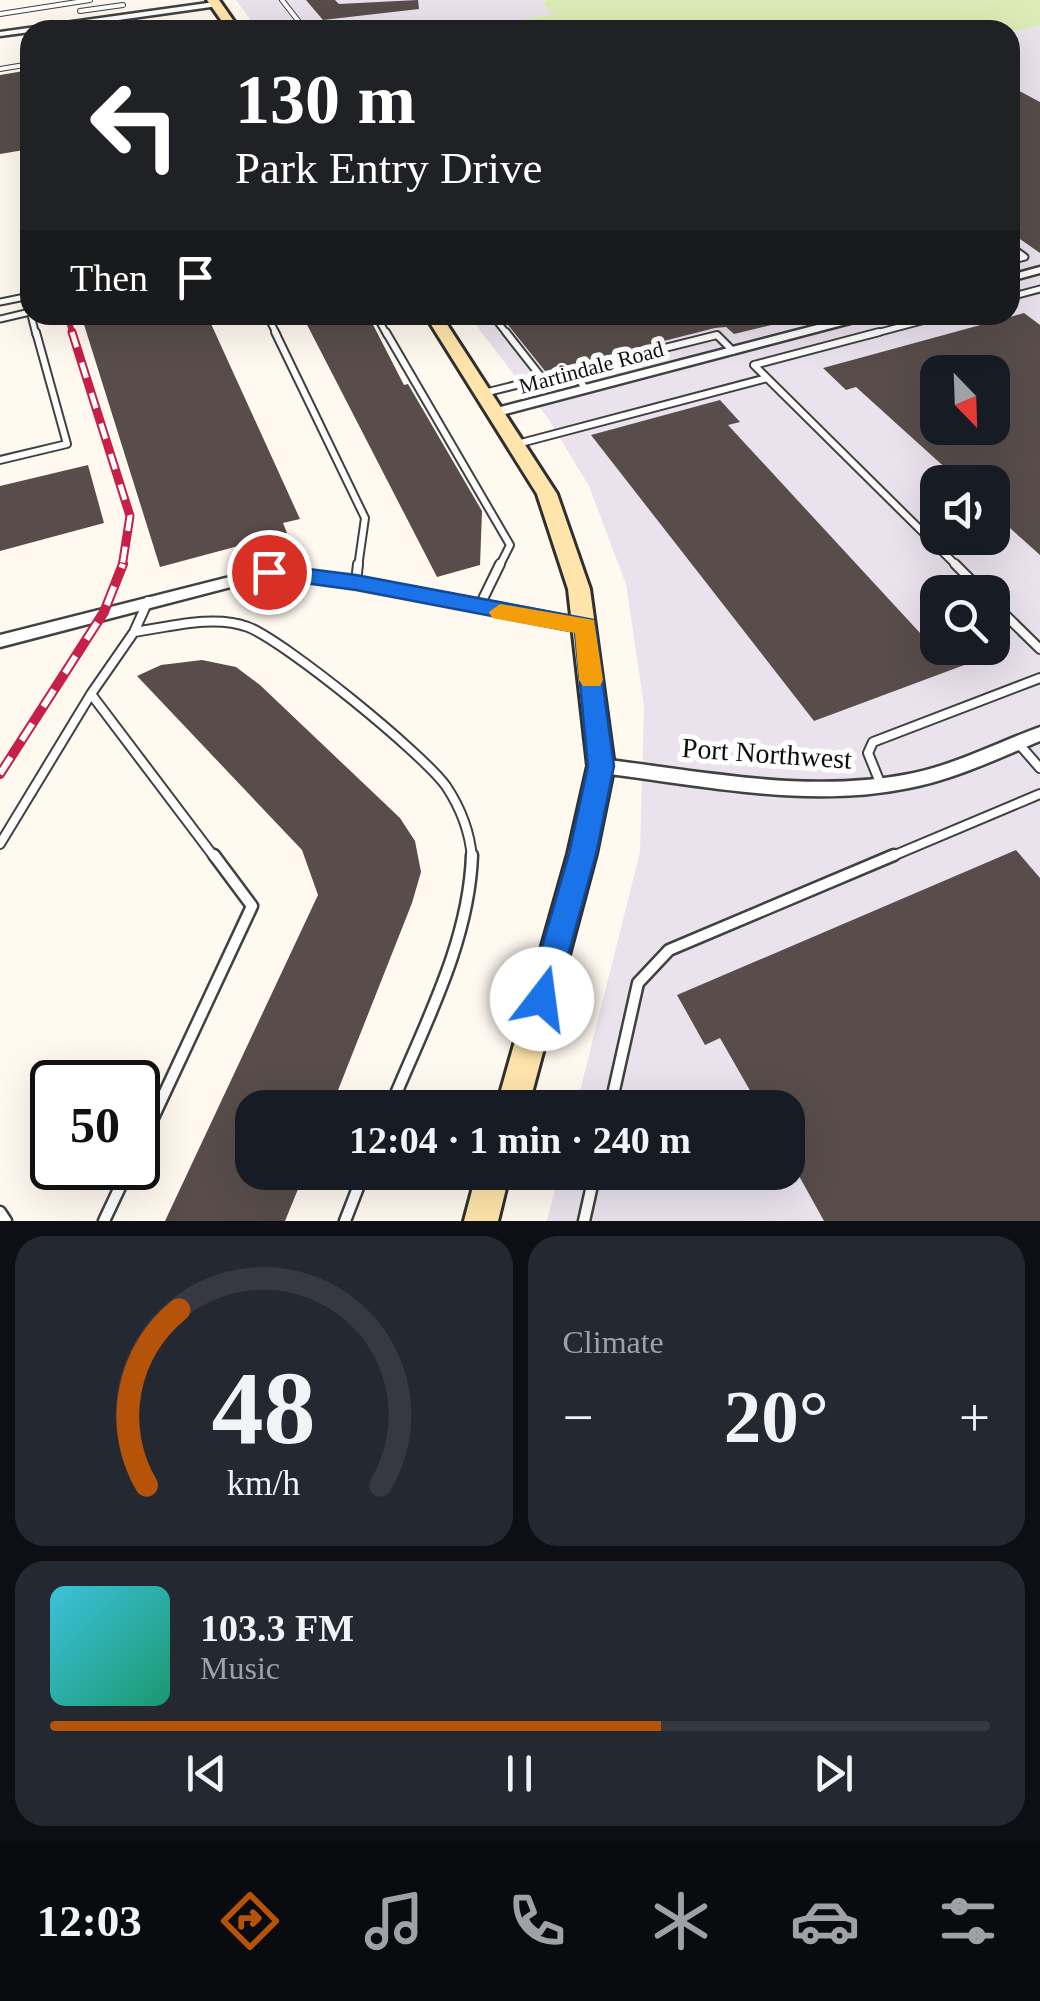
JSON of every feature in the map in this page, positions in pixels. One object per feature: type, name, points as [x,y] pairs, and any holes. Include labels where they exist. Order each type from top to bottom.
[{"type":"main road","points":[[439,325],[548,494],[566,544],[586,626],[601,766],[582,854],[517,1090]]},
{"type":"main road","points":[[481,1221],[489,1190]]},
{"type":"street","points":[[99,20],[214,2]]},
{"type":"street","name":"Martindale Road","points":[[490,403],[586,389],[812,325]]},
{"type":"street","points":[[0,641],[269,572],[356,582],[586,626]]},
{"type":"street","name":"Port Northwest","points":[[601,766],[829,790],[882,785],[957,767],[1040,734]]},
{"type":"lane","points":[[80,20],[80,11],[91,0]]},
{"type":"lane","points":[[0,14],[91,0]]},
{"type":"lane","points":[[282,0],[298,20]]},
{"type":"lane","points":[[80,11],[124,5]]},
{"type":"lane","points":[[0,460],[68,444],[34,325]]},
{"type":"lane","points":[[272,325],[365,518],[356,582]]},
{"type":"lane","points":[[382,325],[510,546],[478,608]]},
{"type":"lane","points":[[500,325],[542,378]]},
{"type":"lane","points":[[906,325],[754,365],[966,575]]},
{"type":"lane","points":[[490,403],[542,378],[717,335],[732,350]]},
{"type":"lane","points":[[572,371],[586,389]]},
{"type":"lane","points":[[517,444],[767,378]]},
{"type":"lane","points":[[0,844],[91,694],[134,632],[148,600]]},
{"type":"lane","points":[[1010,620],[1040,649]]},
{"type":"lane","points":[[134,632],[182,625],[247,627],[280,644],[442,780],[460,813],[472,855],[467,916],[397,1090]]},
{"type":"lane","points":[[882,785],[868,753],[873,742],[1040,678]]},
{"type":"lane","points":[[91,694],[252,906],[160,1103]]},
{"type":"lane","points":[[1018,743],[1040,768]]},
{"type":"lane","points":[[614,1090],[638,983],[669,950],[1040,794]]},
{"type":"lane","points":[[104,1221],[119,1190]]},
{"type":"lane","points":[[345,1221],[357,1190]]},
{"type":"lane","points":[[584,1221],[591,1190]]},
{"type":"lane","points":[[0,1212],[6,1221]]},
{"type":"shaded area","points":[[236,0],[546,0],[542,3],[555,14],[518,20],[251,20]]},
{"type":"shaded area","points":[[1040,26],[1040,1221],[547,1221],[555,1190],[805,1190],[805,1090],[580,1090],[640,852],[644,706],[626,584],[589,486],[547,417],[476,325],[1020,325],[1020,30]]},
{"type":"green space","points":[[546,0],[1040,0],[1040,26],[1020,30],[1020,20],[517,20],[554,14],[542,4]]},
{"type":"building","points":[[306,0],[335,0],[339,4],[418,0],[419,9],[323,20]]},
{"type":"building","points":[[20,72],[20,151],[0,154],[0,75]]},
{"type":"building","points":[[1020,91],[1040,102],[1040,253],[1020,239]]},
{"type":"building","points":[[1024,313],[1040,325],[1040,555],[1010,528],[1010,465],[942,465],[920,445],[1010,445],[1010,355],[920,355],[920,445],[856,387],[846,390],[823,368],[980,325],[1020,325],[1020,314]]},
{"type":"building","points":[[84,325],[212,325],[300,519],[283,523],[287,533],[160,567]]},
{"type":"building","points":[[307,325],[373,325],[404,385],[408,384],[482,511],[480,565],[437,577]]},
{"type":"building","points":[[508,325],[771,325],[734,334],[726,327],[715,328],[545,371]]},
{"type":"building","points":[[720,400],[740,422],[728,425],[920,633],[920,665],[964,665],[814,721],[591,435]]},
{"type":"building","points":[[88,465],[104,523],[0,551],[0,486]]},
{"type":"building","points":[[202,660],[236,667],[260,685],[400,818],[415,841],[421,872],[412,903],[338,1090],[235,1090],[235,1190],[298,1190],[285,1221],[165,1221],[318,895],[302,850],[137,676],[161,665]]},
{"type":"building","points":[[1016,850],[1040,878],[1040,1221],[824,1221],[805,1187],[805,1090],[750,1090],[720,1038],[705,1045],[677,995]]},
{"type":"railway","points":[[70,325],[73,335]]},
{"type":"railway","points":[[72,332],[130,516],[122,566]]},
{"type":"railway","points":[[0,774],[104,612],[122,566]]},
{"type":"slow traffic","points":[[500,612],[586,626],[591,680]]},
{"type":"route","points":[[269,572],[356,582],[586,626],[601,766],[582,854],[542,999]]}]
